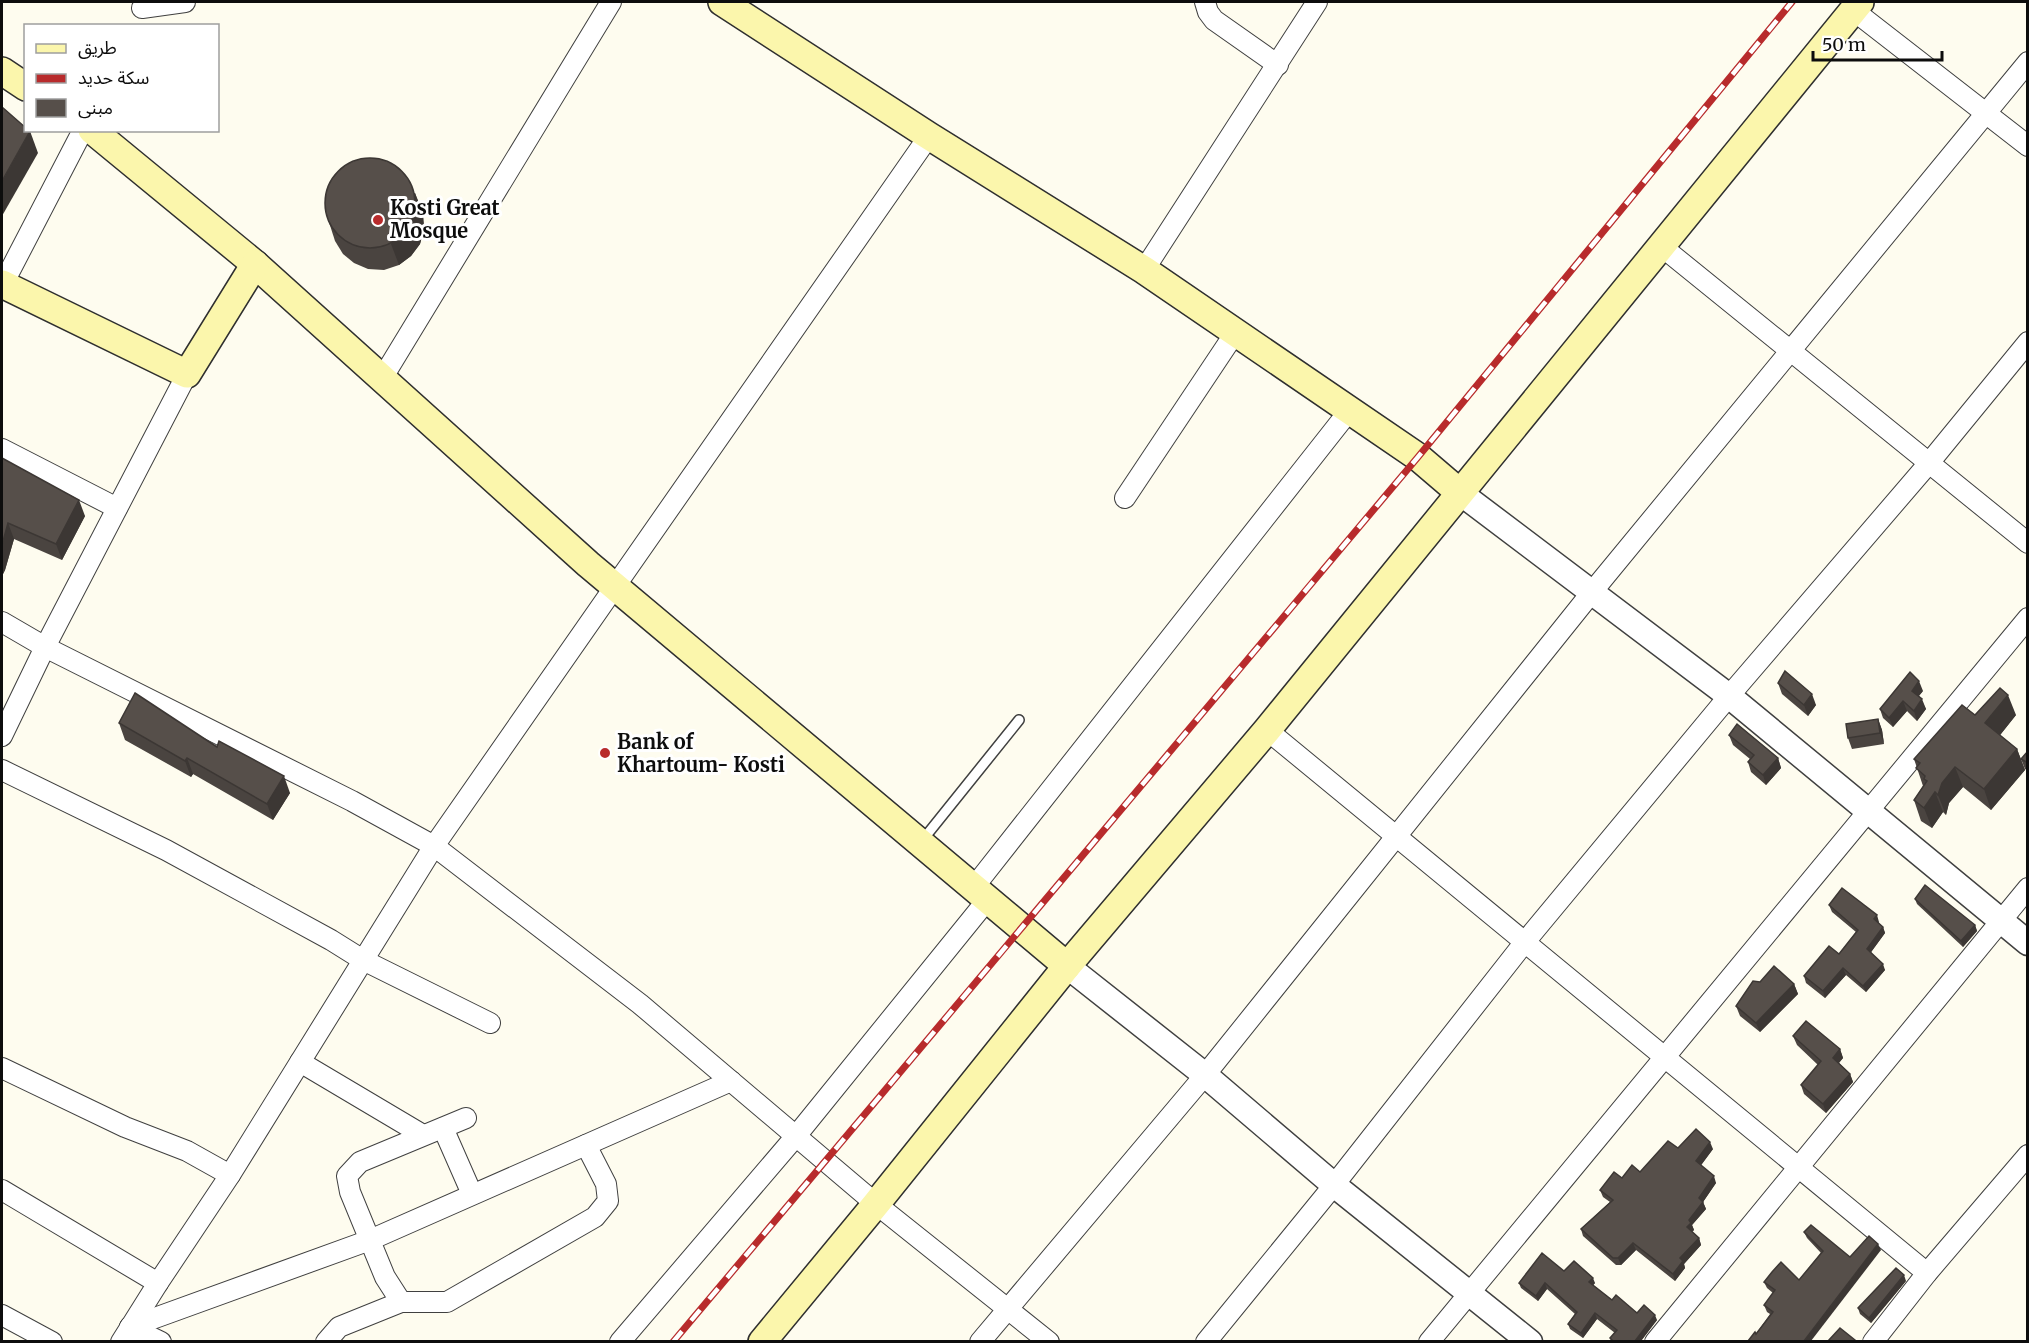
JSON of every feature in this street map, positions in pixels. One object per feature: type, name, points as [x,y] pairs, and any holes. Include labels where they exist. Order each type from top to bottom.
[{"type":"main road","points":[[722,2],[929,136],[1143,270],[1418,457],[1460,492]]},
{"type":"main road","points":[[762,1341],[876,1204],[1067,966],[1267,730],[1856,6]]},
{"type":"main road","points":[[2,71],[24,86]]},
{"type":"main road","points":[[94,132],[255,264],[484,472],[616,587],[1067,966]]},
{"type":"main road","points":[[2,284],[187,374],[255,264]]},
{"type":"street","points":[[140,12],[185,2]]},
{"type":"street","points":[[382,377],[610,2]]},
{"type":"street","points":[[1205,2],[1214,20],[1278,65]]},
{"type":"street","points":[[1143,270],[1317,2]]},
{"type":"street","points":[[1856,6],[1984,114],[2028,146]]},
{"type":"street","points":[[980,1341],[1205,1075],[1592,592],[2028,62]]},
{"type":"street","points":[[2,284],[82,132]]},
{"type":"street","points":[[126,1334],[230,1175],[434,846],[929,136]]},
{"type":"street","points":[[1661,246],[2028,543]]},
{"type":"street","points":[[1125,498],[1235,333]]},
{"type":"street","points":[[1206,1341],[1334,1185],[1524,943],[1729,696],[1929,463],[2028,342]]},
{"type":"street","points":[[2,736],[45,647],[187,374]]},
{"type":"street","points":[[620,1341],[796,1136],[1349,411]]},
{"type":"street","points":[[2,450],[117,508]]},
{"type":"street","points":[[1460,492],[1729,696],[2028,943]]},
{"type":"street","points":[[1428,1341],[2028,618]]},
{"type":"street","points":[[2,622],[45,647],[342,795],[434,846],[640,1004],[876,1204],[1049,1341]]},
{"type":"street","points":[[1267,730],[1927,1273]]},
{"type":"street","points":[[2,770],[166,850],[332,940],[363,960],[490,1023]]},
{"type":"street","points":[[1655,1341],[2028,888]]},
{"type":"street","points":[[1067,966],[1205,1075],[1334,1185],[1530,1341]]},
{"type":"street","points":[[300,1062],[423,1135]]},
{"type":"street","points":[[2,1068],[125,1127],[187,1151],[230,1175]]},
{"type":"street","points":[[126,1334],[370,1240],[731,1081]]},
{"type":"street","points":[[401,1302],[385,1277],[350,1192],[347,1176],[360,1162],[466,1118]]},
{"type":"street","points":[[443,1128],[472,1194]]},
{"type":"street","points":[[326,1341],[339,1327],[401,1302],[447,1302],[595,1217],[608,1202],[606,1184],[586,1145]]},
{"type":"street","points":[[1873,1341],[1927,1273],[2028,1155]]},
{"type":"street","points":[[2,1190],[158,1283]]},
{"type":"street","points":[[2,1315],[52,1341]]},
{"type":"street","points":[[126,1334],[161,1341]]},
{"type":"lane","points":[[921,843],[1019,720]]},
{"type":"building","points":[[2,107],[24,126],[24,132],[29,132],[2,181]]},
{"type":"building","name":"Kosti Great Mosque","points":[[370,158],[387,161],[402,171],[412,186],[415,203],[412,220],[402,235],[387,245],[370,248],[353,245],[338,235],[328,220],[325,203],[328,186],[338,171],[353,161]]},
{"type":"building","points":[[2,458],[79,500],[56,544],[8,523],[2,545]]},
{"type":"building","points":[[1785,671],[1812,694],[1804,705],[1778,683]]},
{"type":"building","points":[[1910,672],[1919,681],[1912,691],[1922,699],[1914,711],[1903,701],[1889,718],[1880,709]]},
{"type":"building","points":[[2000,688],[2008,695],[1985,723],[2017,749],[1984,789],[1955,767],[1942,783],[1938,795],[1935,792],[1924,808],[1914,800],[1927,781],[1916,768],[1920,763],[1914,759],[1962,705],[1975,715]]},
{"type":"building","points":[[135,693],[217,747],[219,741],[284,776],[267,804],[187,758],[185,761],[119,723]]},
{"type":"building","points":[[1878,719],[1880,733],[1848,738],[1846,724]]},
{"type":"building","points":[[1737,724],[1778,758],[1763,775],[1748,762],[1754,755],[1729,735]]},
{"type":"building","points":[[2028,751],[2028,763],[2021,759]]},
{"type":"building","points":[[1925,885],[1975,925],[1961,941],[1915,899]]},
{"type":"building","points":[[1842,888],[1877,915],[1874,919],[1883,927],[1867,949],[1883,964],[1863,986],[1843,968],[1823,991],[1804,976],[1829,946],[1839,954],[1858,930],[1829,905]]},
{"type":"building","points":[[1774,966],[1794,984],[1756,1023],[1736,1006],[1753,981],[1760,982]]},
{"type":"building","points":[[1806,1021],[1840,1049],[1833,1058],[1850,1074],[1823,1104],[1801,1085],[1821,1061],[1793,1036]]},
{"type":"building","points":[[1696,1129],[1710,1142],[1696,1161],[1714,1176],[1699,1198],[1703,1202],[1689,1220],[1691,1223],[1687,1227],[1699,1238],[1680,1258],[1683,1261],[1673,1274],[1633,1243],[1618,1258],[1613,1258],[1581,1229],[1613,1200],[1600,1190],[1614,1172],[1622,1178],[1632,1165],[1640,1172],[1668,1141],[1678,1148]]},
{"type":"building","points":[[1811,1225],[1850,1257],[1869,1236],[1878,1244],[1804,1341],[1748,1341],[1773,1312],[1764,1305],[1775,1290],[1764,1282],[1772,1272],[1781,1262],[1799,1280],[1823,1251],[1804,1232]]},
{"type":"building","points":[[1542,1253],[1564,1271],[1574,1261],[1593,1278],[1589,1282],[1612,1300],[1616,1295],[1637,1313],[1644,1305],[1655,1315],[1635,1341],[1613,1341],[1610,1338],[1617,1330],[1595,1313],[1581,1333],[1568,1324],[1577,1312],[1545,1283],[1536,1296],[1519,1283]]},
{"type":"building","points":[[1896,1268],[1904,1275],[1869,1318],[1858,1308]]},
{"type":"building","points":[[1840,1328],[1855,1340],[1828,1341]]},
{"type":"railway","points":[[673,1342],[1418,457],[1792,2]]},
{"type":"place","name":"Kosti Great Mosque","points":[[378,220]]},
{"type":"place","name":"Bank of Khartoum- Kosti","points":[[605,753]]}]
